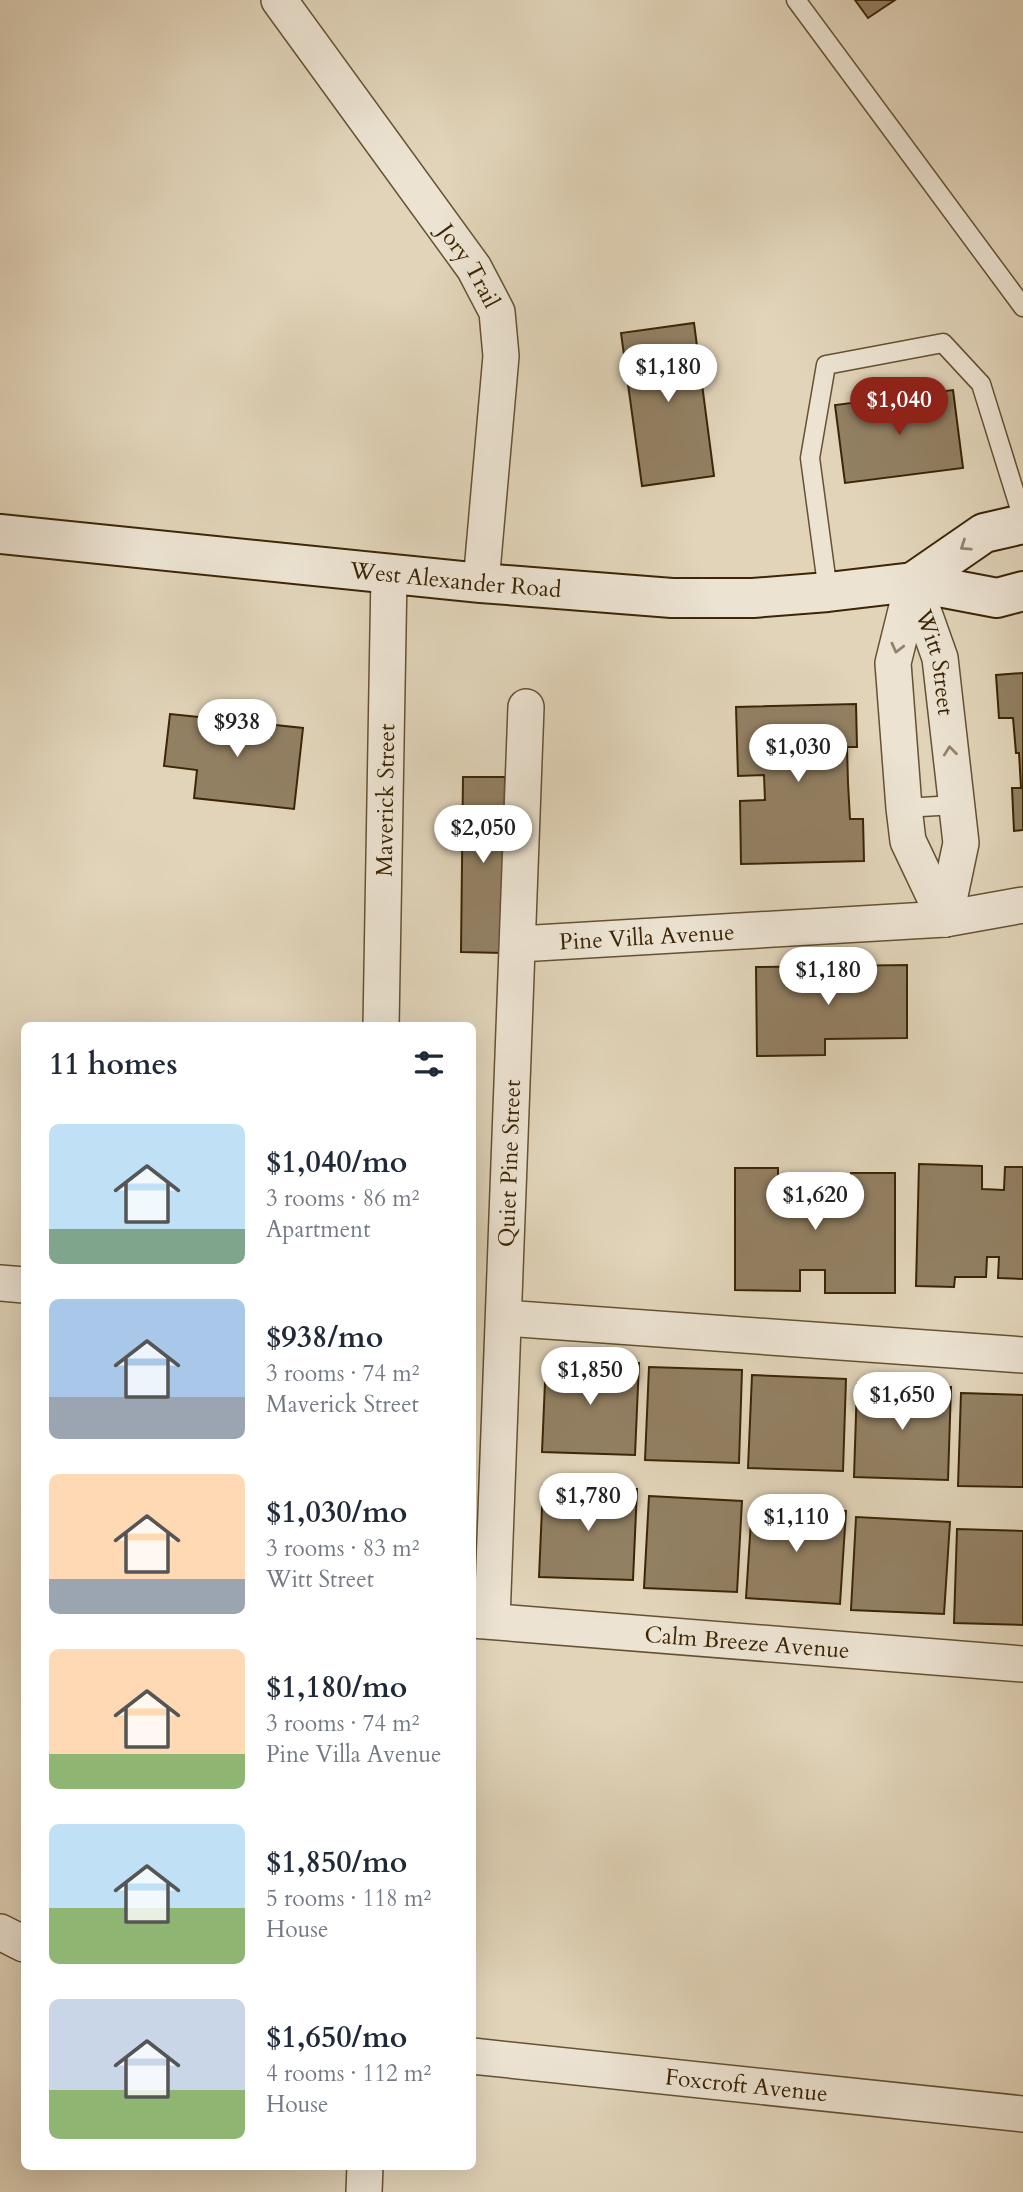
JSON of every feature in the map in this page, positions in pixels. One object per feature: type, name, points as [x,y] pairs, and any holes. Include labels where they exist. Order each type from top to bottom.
[{"type":"main road","name":"West Alexander Road","points":[[913,582],[984,533],[1023,521]]},
{"type":"main road","name":"West Alexander Road","points":[[0,534],[389,575],[671,598],[753,598],[913,582],[997,598],[1023,591]]},
{"type":"street","name":"Jory Trail","points":[[279,0],[474,268],[497,312],[500,381],[481,583]]},
{"type":"street","name":"Maverick Street","points":[[382,1022],[389,575]]},
{"type":"street","name":"Witt Street","points":[[913,582],[939,653],[961,843],[945,919]]},
{"type":"street","name":"Witt Street","points":[[913,582],[893,663],[904,808],[908,841],[945,919]]},
{"type":"street","name":"Quiet Pine Street","points":[[482,1620],[505,1318],[526,707]]},
{"type":"street","name":"Pine Villa Avenue","points":[[519,944],[945,919],[1023,905]]},
{"type":"street","points":[[0,1283],[21,1285]]},
{"type":"street","points":[[505,1318],[1023,1355]]},
{"type":"street","name":"Calm Breeze Avenue","points":[[482,1620],[1023,1664]]},
{"type":"street","points":[[0,1932],[21,1942]]},
{"type":"street","name":"Foxcroft Avenue","points":[[476,2056],[1023,2114]]},
{"type":"street","points":[[364,2192],[365,2170]]},
{"type":"lane","points":[[796,0],[1023,307]]},
{"type":"lane","points":[[828,592],[810,458],[825,365],[943,343],[981,384],[1023,521]]},
{"type":"lane","points":[[904,808],[955,804]]},
{"type":"building","points":[[855,0],[895,0],[868,18]]},
{"type":"building","points":[[694,323],[714,476],[642,486],[621,333]]},
{"type":"building","points":[[953,390],[963,468],[845,483],[835,405]]},
{"type":"building","points":[[1023,673],[1023,830],[1014,831],[1012,788],[1021,788],[1019,753],[1016,753],[1013,718],[999,718],[996,675]]},
{"type":"building","points":[[856,704],[857,747],[847,747],[848,783],[850,819],[863,819],[864,861],[741,864],[740,801],[765,800],[764,775],[738,776],[736,707]]},
{"type":"building","points":[[170,714],[303,728],[294,809],[194,798],[197,770],[164,766]]},
{"type":"building","points":[[463,777],[505,777],[503,953],[461,952]]},
{"type":"building","points":[[907,965],[907,1038],[825,1039],[825,1055],[757,1056],[756,967]]},
{"type":"building","points":[[919,1164],[982,1166],[982,1189],[1004,1190],[1005,1167],[1023,1167],[1023,1279],[998,1278],[999,1257],[987,1257],[986,1277],[955,1277],[954,1287],[916,1286]]},
{"type":"building","points":[[735,1168],[778,1168],[778,1179],[814,1181],[851,1181],[851,1173],[895,1173],[895,1293],[825,1293],[825,1270],[800,1270],[800,1291],[735,1290]]},
{"type":"building","points":[[546,1359],[639,1363],[635,1455],[542,1452]]},
{"type":"building","points":[[649,1367],[742,1370],[739,1463],[645,1460]]},
{"type":"building","points":[[752,1375],[846,1379],[843,1471],[748,1468]]},
{"type":"building","points":[[857,1384],[951,1387],[948,1480],[854,1477]]},
{"type":"building","points":[[961,1393],[1023,1395],[1023,1487],[958,1486]]},
{"type":"building","points":[[543,1485],[637,1489],[633,1580],[539,1577]]},
{"type":"building","points":[[649,1496],[742,1501],[737,1592],[644,1588]]},
{"type":"building","points":[[752,1505],[846,1511],[840,1604],[746,1598]]},
{"type":"building","points":[[856,1517],[950,1522],[944,1614],[851,1610]]},
{"type":"building","points":[[957,1529],[1023,1531],[1023,1625],[954,1623]]}]
